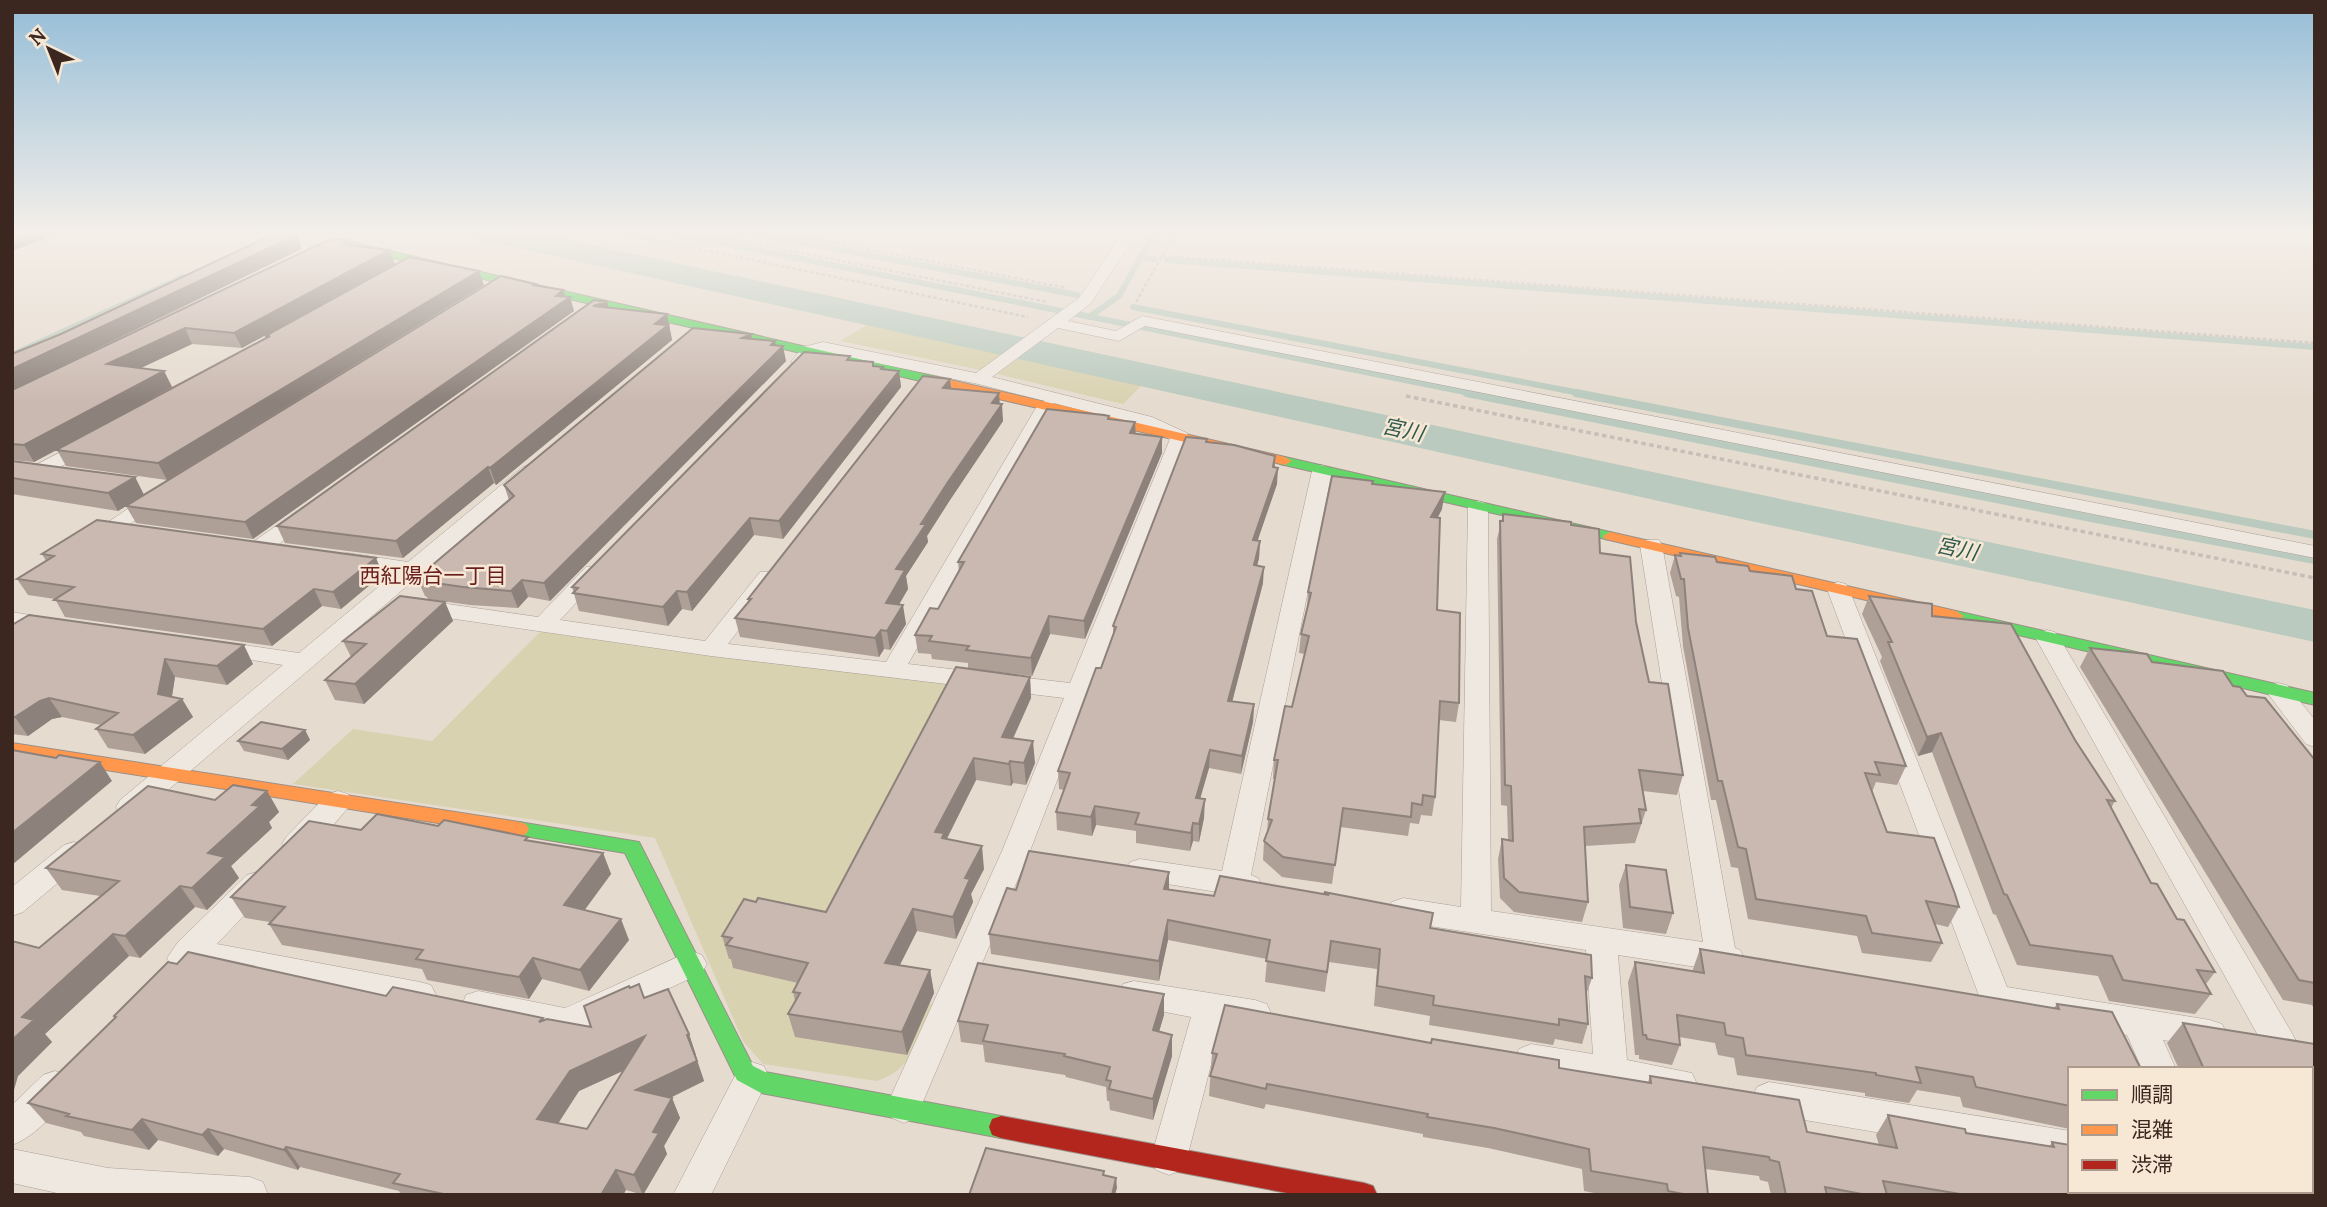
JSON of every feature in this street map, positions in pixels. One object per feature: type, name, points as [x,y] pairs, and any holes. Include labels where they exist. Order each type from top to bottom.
[{"type":"street","points":[[482,296],[492,289]]},
{"type":"street","points":[[541,289],[2315,699]]},
{"type":"street","points":[[983,376],[1065,316],[1095,289]]},
{"type":"street","points":[[577,319],[599,303]]},
{"type":"street","points":[[1065,316],[1119,336],[1137,324],[2315,552]]},
{"type":"street","points":[[680,345],[701,327]]},
{"type":"street","points":[[781,381],[809,351],[823,346],[983,376],[1146,421],[1180,437]]},
{"type":"street","points":[[907,399],[924,377]]},
{"type":"street","points":[[893,670],[1046,406]]},
{"type":"street","points":[[74,477],[33,470],[100,437]]},
{"type":"street","points":[[904,1107],[979,968],[1030,853],[1080,692],[1180,437]]},
{"type":"street","points":[[14,902],[541,461]]},
{"type":"street","points":[[1234,884],[1322,471]]},
{"type":"street","points":[[143,486],[170,489],[108,529],[149,534]]},
{"type":"street","points":[[284,552],[251,548],[324,501]]},
{"type":"street","points":[[1476,921],[1478,507]]},
{"type":"street","points":[[1651,545],[1721,958]]},
{"type":"street","points":[[543,625],[610,556]]},
{"type":"street","points":[[323,557],[414,569]]},
{"type":"street","points":[[711,649],[779,562]]},
{"type":"street","points":[[1838,589],[1981,997],[2315,1051]]},
{"type":"street","points":[[376,601],[711,649],[1080,692]]},
{"type":"street","points":[[12,619],[79,629]]},
{"type":"street","points":[[2047,637],[2281,1045]]},
{"type":"street","points":[[199,646],[305,661]]},
{"type":"street","points":[[2278,691],[2315,738]]},
{"type":"street","points":[[12,749],[632,847],[744,1073],[761,1082],[1364,1195]]},
{"type":"street","points":[[160,981],[338,801]]},
{"type":"street","points":[[1112,866],[1275,890]]},
{"type":"street","points":[[1382,907],[1762,964]]},
{"type":"street","points":[[1601,940],[1611,1073]]},
{"type":"street","points":[[189,951],[568,1022],[691,964]]},
{"type":"street","points":[[1101,988],[1290,1020]]},
{"type":"street","points":[[1169,1158],[1210,1006]]},
{"type":"street","points":[[2138,1022],[2158,1067]]},
{"type":"street","points":[[1504,1055],[2068,1148]]},
{"type":"street","points":[[12,1129],[71,1070]]},
{"type":"street","points":[[691,1195],[752,1077]]},
{"type":"street","points":[[12,1166],[108,1186],[250,1195]]},
{"type":"path","points":[[923,289],[1065,316]]},
{"type":"path","points":[[948,289],[1065,316]]},
{"type":"path","points":[[1068,289],[1092,294]]},
{"type":"path","points":[[1137,324],[1115,312],[1136,303],[1144,289]]},
{"type":"path","points":[[1599,289],[2315,344]]},
{"type":"path","points":[[1398,394],[2315,578]]},
{"type":"shaded area","points":[[869,324],[1143,384],[1123,404],[976,369],[840,341]]},
{"type":"shaded area","points":[[541,631],[962,686],[807,984],[933,1004],[914,1051],[899,1069],[877,1081],[763,1064],[743,1041],[655,838],[293,784],[353,729],[432,741]]},
{"type":"building","points":[[156,289],[181,289],[12,369],[12,354]]},
{"type":"building","points":[[224,289],[316,289],[234,333],[185,328],[107,364],[164,371],[24,445],[12,444],[12,390]]},
{"type":"building","points":[[350,289],[448,289],[158,463],[56,450],[270,336],[265,336]]},
{"type":"building","points":[[479,289],[559,289],[563,290],[556,296],[570,297],[245,522],[126,506]]},
{"type":"building","points":[[594,300],[607,302],[593,306],[667,314],[655,324],[668,325],[396,541],[277,526]]},
{"type":"building","points":[[693,328],[751,334],[742,338],[775,341],[771,345],[783,346],[544,583],[522,580],[511,591],[463,587],[421,581],[424,579],[417,578],[514,496],[504,485]]},
{"type":"building","points":[[804,352],[850,356],[847,360],[873,362],[873,366],[883,367],[881,369],[899,371],[779,521],[750,518],[687,592],[677,591],[663,607],[573,593],[578,588],[572,587]]},
{"type":"building","points":[[923,376],[950,379],[943,388],[999,393],[992,403],[1002,404],[921,524],[926,524],[896,569],[905,570],[886,603],[903,605],[887,631],[881,630],[875,638],[735,618],[751,599],[748,599]]},
{"type":"building","points":[[1047,409],[1104,415],[1109,416],[1108,419],[1135,422],[1130,433],[1162,437],[1084,621],[1049,616],[1031,658],[966,650],[969,646],[929,641],[932,636],[915,635],[930,608],[938,609],[964,562],[958,562]]},
{"type":"building","points":[[1186,437],[1207,439],[1206,442],[1234,445],[1275,456],[1273,467],[1278,468],[1253,540],[1260,541],[1254,565],[1264,567],[1228,701],[1254,704],[1242,756],[1210,750],[1196,798],[1205,799],[1199,824],[1193,823],[1191,833],[1135,824],[1139,813],[1095,806],[1091,817],[1056,812],[1070,773],[1058,771],[1096,668],[1101,668],[1116,627],[1113,626]]},
{"type":"building","points":[[12,461],[135,477],[108,493],[12,478]]},
{"type":"building","points":[[1332,476],[1373,481],[1372,484],[1445,492],[1431,517],[1440,518],[1437,610],[1460,613],[1459,703],[1440,701],[1435,797],[1423,795],[1422,805],[1412,803],[1411,817],[1343,808],[1335,865],[1283,857],[1264,841],[1272,820],[1268,819],[1278,760],[1274,760],[1285,706],[1292,707],[1309,636],[1301,634]]},
{"type":"building","points":[[1503,514],[1571,522],[1571,525],[1599,529],[1600,553],[1630,557],[1636,622],[1649,682],[1668,684],[1683,775],[1639,770],[1646,810],[1639,809],[1641,823],[1584,827],[1588,902],[1519,892],[1504,878],[1502,839],[1513,841],[1511,786],[1505,785],[1500,521],[1503,521]]},
{"type":"building","points":[[97,520],[376,558],[333,592],[314,589],[263,629],[54,600],[74,587],[17,579],[54,556],[42,554]]},
{"type":"building","points":[[1680,553],[1715,557],[1717,562],[1748,566],[1750,571],[1792,576],[1796,589],[1812,591],[1827,636],[1857,639],[1906,766],[1875,762],[1880,775],[1865,773],[1887,832],[1934,838],[1959,907],[1926,901],[1942,943],[1872,933],[1866,916],[1756,899],[1746,849],[1738,847],[1722,781],[1718,781],[1688,628],[1684,579],[1681,579],[1675,555],[1681,556]]},
{"type":"building","points":[[400,596],[445,602],[355,684],[325,680],[366,644],[343,641]]},
{"type":"building","points":[[1869,596],[1932,604],[1932,616],[2011,624],[2075,740],[2115,801],[2107,800],[2151,883],[2157,884],[2177,919],[2184,920],[2215,972],[2197,970],[2211,994],[2123,980],[2112,956],[2030,945],[2007,895],[2004,894],[1941,733],[1927,737],[1888,642],[1892,642]]},
{"type":"building","points":[[29,615],[244,645],[217,666],[165,659],[158,694],[182,699],[133,735],[96,729],[118,713],[49,698],[12,717],[12,625]]},
{"type":"building","points":[[2090,648],[2147,654],[2152,662],[2223,671],[2233,686],[2240,687],[2247,696],[2265,698],[2315,760],[2315,983],[2299,980]]},
{"type":"building","points":[[956,667],[1030,677],[1002,737],[1033,741],[1024,763],[1010,761],[1009,764],[974,758],[935,832],[944,833],[942,838],[982,846],[965,878],[970,879],[953,917],[913,909],[885,963],[930,970],[902,1032],[788,1014],[800,993],[793,992],[808,963],[726,945],[732,938],[722,936],[744,899],[756,902],[758,898],[826,912]]},
{"type":"building","points":[[261,722],[305,730],[282,749],[238,741]]},
{"type":"building","points":[[12,750],[56,758],[59,755],[100,762],[12,833]]},
{"type":"building","points":[[233,785],[267,791],[252,805],[260,806],[208,853],[225,857],[192,888],[180,886],[125,936],[113,934],[22,1017],[34,1020],[12,1040],[12,941],[39,948],[119,881],[46,868],[148,786],[215,800]]},
{"type":"building","points":[[377,814],[438,826],[444,820],[528,837],[525,840],[603,853],[564,905],[621,919],[580,970],[533,958],[519,977],[416,959],[423,950],[269,924],[285,907],[231,897],[309,821],[361,830]]},
{"type":"building","points":[[1029,851],[1169,872],[1164,889],[1214,896],[1220,876],[1329,895],[1324,892],[1433,913],[1430,928],[1591,955],[1592,978],[1585,976],[1588,1024],[1559,1019],[1559,1025],[1433,1005],[1434,996],[1377,986],[1380,949],[1331,941],[1327,972],[1266,961],[1270,940],[1168,920],[1159,961],[989,934],[1007,888],[1016,890]]},
{"type":"building","points":[[1626,865],[1666,870],[1673,913],[1630,907]]},
{"type":"building","points":[[1700,949],[2059,1009],[2057,1004],[2112,1012],[2140,1067],[2068,1067],[2068,1106],[1976,1087],[1973,1077],[1916,1067],[1921,1083],[1876,1073],[1746,1055],[1743,1038],[1726,1035],[1724,1023],[1677,1015],[1680,1045],[1647,1039],[1646,1035],[1643,1035],[1635,962],[1704,973]]},
{"type":"building","points":[[188,952],[386,996],[393,987],[543,1018],[539,1022],[547,1019],[591,1027],[584,1006],[629,986],[630,988],[639,984],[644,998],[668,989],[689,1034],[687,1035],[697,1061],[636,1090],[672,1098],[653,1132],[659,1133],[634,1175],[616,1170],[601,1195],[448,1195],[393,1183],[400,1174],[286,1147],[284,1150],[208,1129],[202,1135],[142,1119],[132,1130],[66,1116],[69,1114],[28,1103],[168,962],[177,964]],"holes":[[[645,1036],[587,1129],[537,1119],[570,1071]]]},
{"type":"building","points":[[978,963],[1164,994],[1153,1030],[1172,1035],[1153,1099],[1109,1089],[1111,1081],[1106,1080],[1110,1067],[1064,1056],[1065,1054],[983,1041],[988,1025],[958,1021]]},
{"type":"building","points":[[1225,1005],[1431,1043],[1432,1039],[1559,1060],[1559,1068],[1651,1083],[1650,1076],[1799,1100],[1807,1132],[1897,1148],[1888,1115],[1965,1129],[1966,1133],[2054,1147],[2052,1142],[2068,1145],[2068,1193],[2141,1195],[1966,1195],[1883,1181],[1887,1195],[1867,1195],[1825,1187],[1827,1195],[1786,1195],[1779,1162],[1770,1160],[1769,1157],[1703,1147],[1708,1195],[1688,1195],[1668,1191],[1667,1184],[1591,1171],[1589,1149],[1494,1128],[1427,1117],[1428,1114],[1267,1084],[1266,1089],[1210,1076],[1217,1054],[1212,1053]]},
{"type":"building","points":[[2183,1023],[2315,1044],[2315,1169],[2313,1067],[2203,1067]]},
{"type":"building","points":[[986,1148],[1104,1171],[1103,1175],[1116,1178],[1112,1195],[969,1195]]},
{"type":"building","points":[[2315,1176],[2315,1195],[2281,1193],[2313,1193]]},
{"type":"waterway","points":[[12,355],[156,289]]},
{"type":"waterway","name":"宮川","points":[[750,289],[1704,497],[2315,626]]},
{"type":"waterway","points":[[954,289],[1090,317]]},
{"type":"waterway","points":[[1047,289],[1077,295]]},
{"type":"waterway","points":[[1090,317],[1119,296],[1123,289]]},
{"type":"waterway","points":[[1554,289],[2315,347]]},
{"type":"waterway","points":[[1133,307],[1585,394]]},
{"type":"waterway","points":[[1090,317],[1475,394]]},
{"type":"waterway","points":[[1467,393],[2315,560]]},
{"type":"waterway","points":[[1576,393],[2315,535]]},
{"type":"traffic: fast","points":[[542,289],[933,380]]},
{"type":"traffic: fast","points":[[1285,461],[1610,536]]},
{"type":"traffic: fast","points":[[1956,616],[2315,699]]},
{"type":"traffic: fast","points":[[519,829],[632,847],[745,1073],[761,1082],[1001,1127]]},
{"type":"traffic: slow","points":[[933,380],[1285,461]]},
{"type":"traffic: slow","points":[[1610,536],[1956,616]]},
{"type":"traffic: slow","points":[[12,749],[519,829]]},
{"type":"traffic: jam","points":[[1001,1127],[1364,1195]]},
{"type":"district","name":"西紅陽台一丁目","points":[[433,576]]}]
